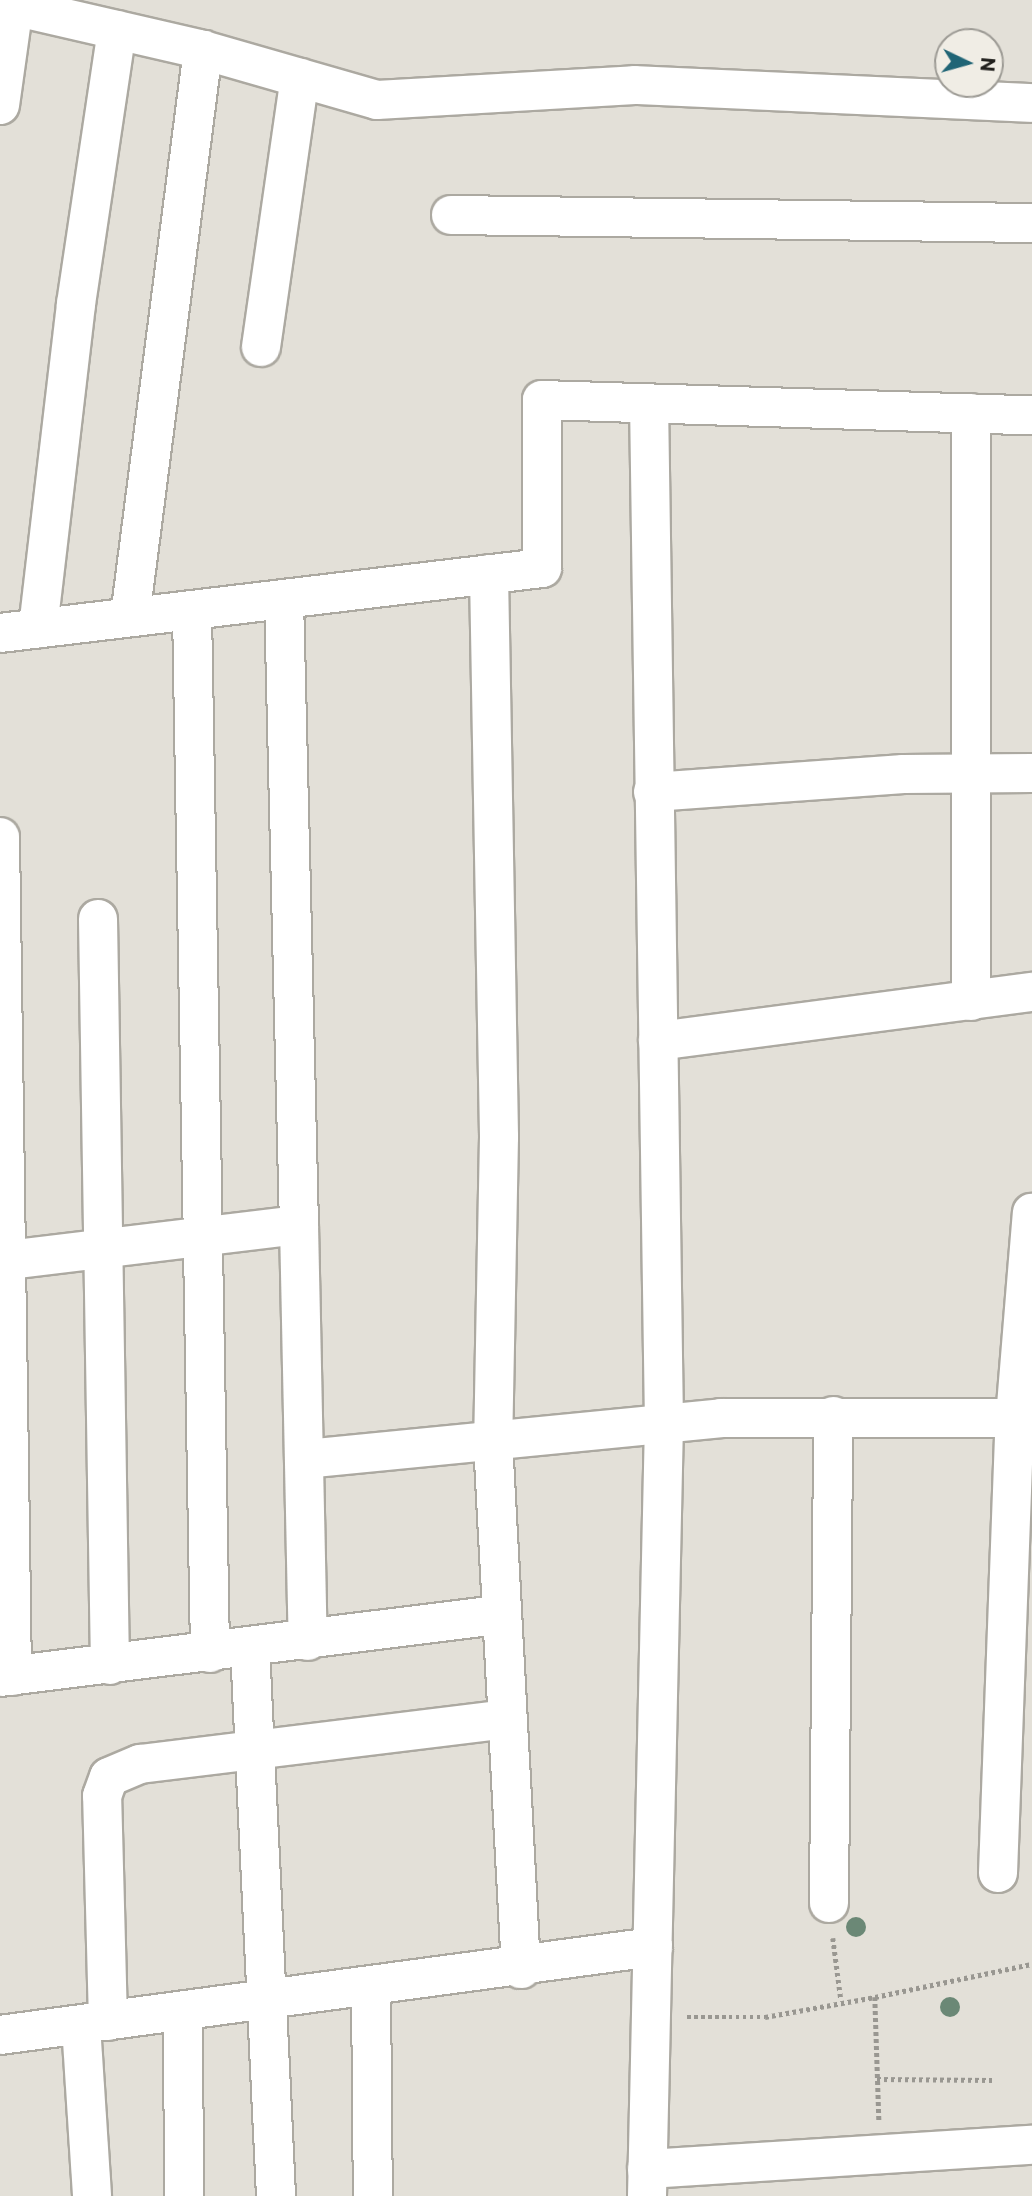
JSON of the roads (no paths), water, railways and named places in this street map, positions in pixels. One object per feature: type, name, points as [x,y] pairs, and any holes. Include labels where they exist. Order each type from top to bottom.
[{"type":"street","points":[[0,105],[7,5],[203,50],[377,100],[635,85],[1032,103]]},
{"type":"street","points":[[38,628],[76,304],[117,30]]},
{"type":"street","points":[[130,617],[203,50]]},
{"type":"street","points":[[261,347],[300,78]]},
{"type":"street","points":[[451,215],[1032,223]]},
{"type":"street","points":[[0,633],[542,568],[542,400],[1032,415]]},
{"type":"street","points":[[649,403],[664,1424],[647,2183],[880,2152],[1032,2145]]},
{"type":"street","points":[[971,413],[971,1001]]},
{"type":"street","points":[[489,574],[499,1137],[493,1441],[497,1615],[521,1969]]},
{"type":"street","points":[[284,599],[308,1641]]},
{"type":"street","points":[[192,610],[207,1238],[210,1653]]},
{"type":"street","points":[[653,792],[1032,773]]},
{"type":"street","points":[[0,837],[6,1677],[308,1641],[497,1615]]},
{"type":"street","points":[[98,919],[110,1665]]},
{"type":"street","points":[[658,1041],[1032,992]]},
{"type":"street","points":[[998,1873],[1024,1418],[1032,1213]]},
{"type":"street","points":[[3,1261],[103,1252],[299,1226]]},
{"type":"street","points":[[305,1459],[664,1424],[832,1416],[1024,1418]]},
{"type":"street","points":[[829,1903],[832,1416]]},
{"type":"street","points":[[250,1648],[271,2000],[276,2196]]},
{"type":"street","points":[[92,2196],[94,2023],[102,1796],[109,1777],[140,1764],[504,1719]]},
{"type":"street","points":[[0,2035],[521,1969],[653,1947]]},
{"type":"street","points":[[371,1987],[373,2196]]},
{"type":"street","points":[[183,2011],[184,2196]]}]
